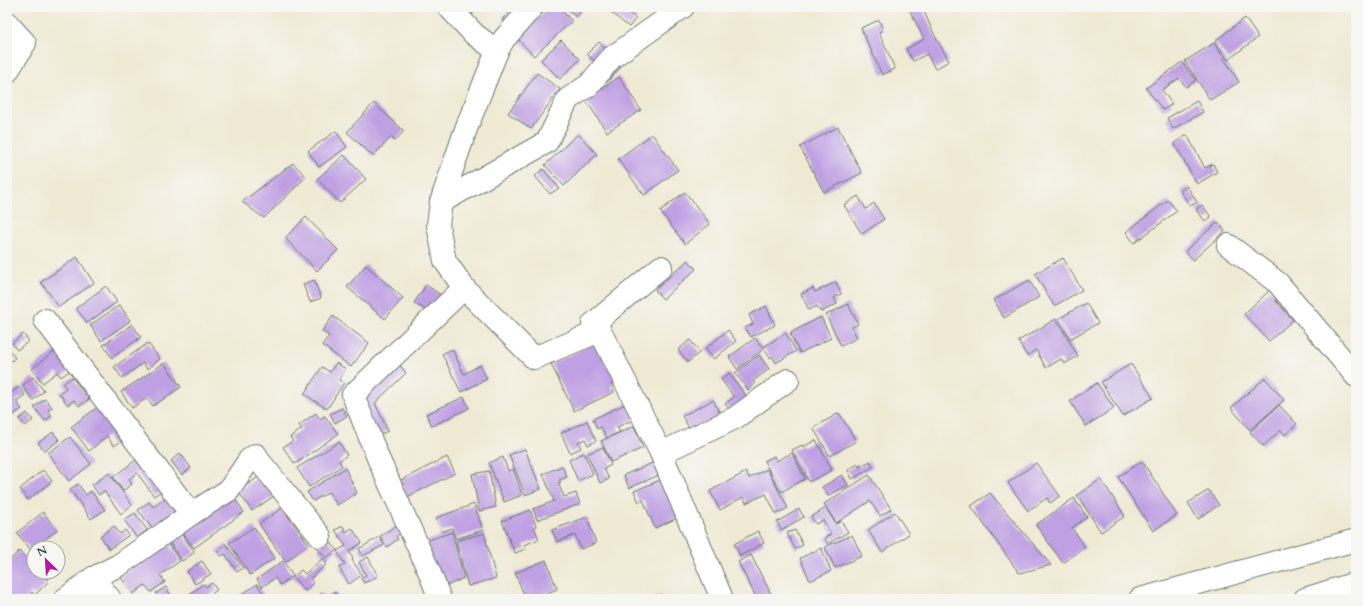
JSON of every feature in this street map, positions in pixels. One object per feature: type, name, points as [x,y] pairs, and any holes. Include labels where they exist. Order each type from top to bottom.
[{"type":"street","points":[[449,7],[474,34],[497,51]]},
{"type":"street","points":[[532,7],[504,39],[497,51],[466,129],[441,202],[438,225],[445,261],[464,288],[534,358],[600,331]]},
{"type":"street","points":[[441,202],[547,142],[568,99],[589,85],[611,58],[683,7]]},
{"type":"street","points":[[7,24],[25,43],[7,72]]},
{"type":"street","points":[[1228,245],[1278,283],[1356,376]]},
{"type":"street","points":[[661,267],[593,324],[600,331],[661,453],[722,599]]},
{"type":"street","points":[[440,599],[429,571],[378,458],[353,395],[464,288]]},
{"type":"street","points":[[46,320],[191,514]]},
{"type":"street","points":[[661,453],[734,418],[788,380]]},
{"type":"street","points":[[65,599],[92,578],[119,565],[191,514],[229,490],[249,460],[256,455],[260,462],[320,536]]},
{"type":"street","points":[[1140,599],[1356,540]]},
{"type":"street","points":[[92,578],[110,599]]},
{"type":"street","points":[[1305,599],[1356,583]]},
{"type":"building","points":[[455,7],[479,7],[467,19]]},
{"type":"building","points":[[514,7],[526,7],[509,25],[502,19]]},
{"type":"building","points":[[549,7],[558,7],[572,21],[534,56],[516,37]]},
{"type":"building","points":[[565,7],[585,7],[576,17]]},
{"type":"building","points":[[609,7],[622,7],[636,18],[629,27],[607,9]]},
{"type":"building","points":[[908,7],[922,7],[934,34],[949,61],[935,69],[927,54],[913,61],[906,49],[924,39]]},
{"type":"building","points":[[1245,18],[1258,37],[1228,60],[1215,41]]},
{"type":"building","points":[[879,20],[883,30],[879,32],[895,69],[882,75],[861,28]]},
{"type":"building","points":[[561,40],[580,59],[560,79],[541,60]]},
{"type":"building","points":[[599,42],[606,49],[594,61],[587,54]]},
{"type":"building","points":[[1214,43],[1239,82],[1210,100],[1185,61]]},
{"type":"building","points":[[615,61],[621,67],[607,82],[601,76]]},
{"type":"building","points":[[1182,62],[1196,80],[1186,87],[1179,78],[1162,90],[1172,104],[1163,110],[1146,88]]},
{"type":"building","points":[[537,73],[560,89],[531,129],[508,113]]},
{"type":"building","points":[[619,77],[641,110],[607,132],[585,99]]},
{"type":"building","points":[[1197,101],[1203,112],[1173,129],[1167,118]]},
{"type":"building","points":[[374,103],[404,131],[395,141],[391,137],[373,156],[347,132]]},
{"type":"building","points":[[838,127],[862,173],[824,192],[800,147]]},
{"type":"building","points":[[336,131],[347,147],[319,167],[308,151]]},
{"type":"building","points":[[578,134],[597,154],[564,186],[545,165]]},
{"type":"building","points":[[652,134],[678,170],[644,195],[618,159]]},
{"type":"building","points":[[1187,135],[1205,168],[1213,164],[1217,172],[1197,184],[1174,143]]},
{"type":"building","points":[[344,155],[366,179],[340,203],[317,179]]},
{"type":"building","points":[[293,163],[306,177],[264,218],[242,202]]},
{"type":"building","points":[[543,169],[559,188],[550,194],[535,176]]},
{"type":"building","points":[[1187,186],[1197,202],[1190,206],[1180,191]]},
{"type":"building","points":[[685,192],[710,224],[685,244],[660,211]]},
{"type":"building","points":[[858,196],[866,209],[874,203],[884,219],[862,234],[844,205]]},
{"type":"building","points":[[1168,200],[1177,211],[1134,243],[1126,232]]},
{"type":"building","points":[[1202,205],[1211,217],[1205,221],[1196,210]]},
{"type":"building","points":[[306,217],[338,250],[317,271],[285,238]]},
{"type":"building","points":[[1218,222],[1225,231],[1193,260],[1185,251]]},
{"type":"building","points":[[77,257],[94,283],[59,307],[41,282]]},
{"type":"building","points":[[1063,258],[1082,290],[1054,306],[1035,274]]},
{"type":"building","points":[[688,260],[696,269],[663,299],[655,290]]},
{"type":"building","points":[[366,265],[403,298],[385,319],[347,287]]},
{"type":"building","points":[[314,280],[321,298],[310,302],[303,284]]},
{"type":"building","points":[[1029,280],[1039,297],[1004,318],[994,300]]},
{"type":"building","points":[[836,282],[841,294],[834,298],[837,304],[821,312],[817,306],[809,310],[801,294],[813,288],[815,292]]},
{"type":"building","points":[[426,285],[444,297],[437,307],[431,303],[426,310],[414,303]]},
{"type":"building","points":[[106,286],[117,302],[87,323],[76,308]]},
{"type":"building","points":[[1271,289],[1278,297],[1275,300],[1293,320],[1269,341],[1244,314]]},
{"type":"building","points":[[1086,303],[1098,323],[1070,339],[1058,319]]},
{"type":"building","points":[[848,304],[858,324],[852,327],[857,338],[841,346],[826,315]]},
{"type":"building","points":[[120,305],[130,321],[101,341],[90,325]]},
{"type":"building","points":[[766,306],[775,325],[751,337],[745,328],[753,324],[749,315]]},
{"type":"building","points":[[333,316],[369,343],[351,367],[322,345],[329,336],[322,331]]},
{"type":"building","points":[[821,317],[831,338],[800,353],[790,333]]},
{"type":"building","points":[[1056,319],[1078,356],[1064,364],[1061,359],[1046,368],[1036,350],[1027,356],[1018,341]]},
{"type":"building","points":[[132,324],[141,337],[112,358],[103,345]]},
{"type":"building","points":[[728,330],[736,341],[714,359],[705,349]]},
{"type":"building","points":[[786,333],[796,351],[776,363],[772,356],[770,358],[763,347]]},
{"type":"building","points":[[23,334],[29,341],[17,350],[12,343]]},
{"type":"building","points":[[755,338],[764,349],[737,369],[729,357]]},
{"type":"building","points":[[600,340],[619,380],[611,384],[614,392],[574,411],[551,364]]},
{"type":"building","points":[[690,340],[700,352],[688,362],[678,350]]},
{"type":"building","points":[[148,343],[160,359],[147,369],[143,363],[122,378],[114,367]]},
{"type":"building","points":[[7,346],[15,358],[7,364]]},
{"type":"building","points":[[57,349],[72,369],[61,377],[57,372],[43,383],[32,369]]},
{"type":"building","points":[[452,349],[464,374],[480,365],[487,379],[461,392],[442,354]]},
{"type":"building","points":[[759,355],[769,369],[753,381],[755,384],[748,390],[735,373]]},
{"type":"building","points":[[164,363],[181,387],[153,406],[147,398],[132,408],[121,392]]},
{"type":"building","points":[[336,363],[346,369],[339,380],[344,383],[327,409],[304,394],[322,367],[330,372]]},
{"type":"building","points":[[398,363],[406,373],[375,403],[388,431],[377,436],[360,400]]},
{"type":"building","points":[[1131,364],[1153,398],[1123,416],[1101,382]]},
{"type":"building","points":[[729,373],[748,398],[731,411],[725,404],[734,397],[721,379]]},
{"type":"building","points":[[33,377],[44,391],[33,400],[22,386]]},
{"type":"building","points":[[72,377],[89,399],[79,406],[74,400],[68,405],[59,393],[66,388],[63,384]]},
{"type":"building","points":[[1265,378],[1284,400],[1250,430],[1231,408]]},
{"type":"building","points":[[1097,383],[1114,408],[1086,426],[1070,401]]},
{"type":"building","points":[[19,387],[25,395],[16,401],[22,409],[13,415],[7,408],[7,396]]},
{"type":"building","points":[[464,397],[469,408],[432,426],[426,414]]},
{"type":"building","points":[[45,399],[52,407],[48,410],[52,416],[45,421],[34,407]]},
{"type":"building","points":[[634,400],[641,416],[617,427],[620,432],[607,438],[601,427],[597,429],[593,419]]},
{"type":"building","points":[[713,400],[722,417],[692,433],[682,416]]},
{"type":"building","points":[[1279,405],[1297,424],[1285,435],[1281,430],[1263,446],[1250,432]]},
{"type":"building","points":[[99,406],[124,439],[114,446],[107,436],[89,451],[71,427]]},
{"type":"building","points":[[342,408],[347,416],[335,423],[330,414]]},
{"type":"building","points":[[27,413],[33,420],[25,426],[19,419]]},
{"type":"building","points":[[316,413],[320,419],[325,416],[338,434],[295,464],[283,447],[293,441],[290,437],[302,429],[299,425]]},
{"type":"building","points":[[839,413],[856,441],[830,456],[813,428]]},
{"type":"building","points":[[587,421],[596,441],[588,445],[585,439],[578,442],[581,448],[570,453],[561,433]]},
{"type":"building","points":[[634,426],[643,448],[611,462],[601,441]]},
{"type":"building","points":[[53,432],[59,440],[45,451],[38,443]]},
{"type":"building","points":[[70,437],[91,464],[69,481],[48,453]]},
{"type":"building","points":[[816,440],[832,470],[809,482],[792,450],[802,445],[803,447]]},
{"type":"building","points":[[339,442],[347,455],[339,461],[342,466],[309,487],[297,468]]},
{"type":"building","points":[[603,447],[611,465],[604,469],[609,479],[600,483],[587,454]]},
{"type":"building","points":[[525,449],[541,489],[525,495],[509,455]]},
{"type":"building","points":[[180,453],[191,468],[182,475],[171,461]]},
{"type":"building","points":[[584,453],[593,474],[578,481],[569,460]]},
{"type":"building","points":[[792,453],[805,479],[781,492],[764,461],[774,456],[776,461]]},
{"type":"building","points":[[140,457],[164,489],[154,496],[137,473],[129,479],[132,484],[123,491],[113,477]]},
{"type":"building","points":[[447,457],[455,473],[407,497],[399,481]]},
{"type":"building","points":[[503,457],[508,471],[513,469],[522,495],[504,502],[489,463]]},
{"type":"building","points":[[660,460],[666,472],[629,488],[624,475]]},
{"type":"building","points":[[870,461],[873,467],[852,479],[848,470],[858,464],[859,467]]},
{"type":"building","points":[[1142,461],[1177,515],[1153,531],[1118,477]]},
{"type":"building","points":[[1036,463],[1060,496],[1050,503],[1047,498],[1028,511],[1008,483]]},
{"type":"building","points":[[562,466],[567,477],[559,480],[561,482],[558,483],[564,497],[576,493],[580,504],[537,520],[533,509],[554,501],[543,474]]},
{"type":"building","points":[[345,468],[357,493],[337,505],[329,492],[313,501],[307,492]]},
{"type":"building","points":[[767,469],[788,508],[776,514],[766,494],[746,503],[743,497],[720,510],[710,491],[746,472],[749,478]]},
{"type":"building","points":[[43,470],[52,481],[28,500],[20,489]]},
{"type":"building","points":[[489,471],[496,507],[479,511],[472,474]]},
{"type":"building","points":[[109,473],[132,505],[121,514],[104,491],[99,495],[92,485]]},
{"type":"building","points":[[263,474],[277,494],[252,511],[238,491]]},
{"type":"building","points":[[842,475],[848,485],[828,496],[822,487]]},
{"type":"building","points":[[869,475],[891,509],[880,516],[870,501],[836,523],[824,504]]},
{"type":"building","points":[[665,478],[682,516],[655,528],[643,500],[639,502],[634,491]]},
{"type":"building","points":[[1101,479],[1125,516],[1101,532],[1077,495]]},
{"type":"building","points":[[78,484],[86,495],[91,491],[105,510],[91,519],[70,489]]},
{"type":"building","points":[[1209,490],[1219,505],[1198,519],[1188,503]]},
{"type":"building","points":[[990,493],[1051,565],[1019,573],[971,506]]},
{"type":"building","points":[[170,495],[180,507],[152,528],[138,510],[149,502],[153,507]]},
{"type":"building","points":[[232,495],[244,512],[194,548],[182,531]]},
{"type":"building","points":[[1074,498],[1087,517],[1072,528],[1085,547],[1063,563],[1036,525]]},
{"type":"building","points":[[474,504],[483,530],[456,539],[452,528],[442,532],[436,518]]},
{"type":"building","points":[[282,508],[309,544],[286,562],[259,524]]},
{"type":"building","points":[[826,508],[836,524],[841,521],[848,532],[828,544],[824,538],[831,534],[823,520],[816,524],[811,517]]},
{"type":"building","points":[[799,509],[804,517],[781,530],[777,522]]},
{"type":"building","points":[[530,510],[536,526],[534,527],[539,539],[524,545],[526,549],[515,553],[502,521]]},
{"type":"building","points":[[43,512],[57,530],[44,540],[26,540],[26,544],[17,533]]},
{"type":"building","points":[[895,512],[909,534],[882,552],[868,530]]},
{"type":"building","points":[[135,513],[147,530],[137,538],[124,520]]},
{"type":"building","points":[[587,517],[596,543],[581,549],[575,535],[557,542],[552,530]]},
{"type":"building","points":[[402,522],[407,529],[396,536],[398,539],[387,547],[380,536]]},
{"type":"building","points":[[114,526],[120,534],[125,530],[129,535],[109,549],[100,536]]},
{"type":"building","points":[[343,526],[346,532],[352,528],[362,543],[349,551],[353,559],[352,560],[362,575],[349,584],[339,568],[345,564],[337,551],[346,546],[335,530]]},
{"type":"building","points":[[254,527],[275,558],[250,575],[229,543]]},
{"type":"building","points":[[795,530],[803,545],[795,549],[787,533]]},
{"type":"building","points":[[758,531],[764,543],[740,556],[734,544]]},
{"type":"building","points":[[180,532],[195,552],[182,561],[168,540]]},
{"type":"building","points":[[452,532],[464,578],[444,587],[423,542]]},
{"type":"building","points":[[484,533],[496,578],[468,586],[456,541]]},
{"type":"building","points":[[852,535],[862,556],[835,568],[825,547]]},
{"type":"building","points":[[379,537],[384,545],[363,556],[359,549]]},
{"type":"building","points":[[329,540],[337,550],[326,558],[318,549]]},
{"type":"building","points":[[167,542],[180,561],[160,575],[165,582],[151,592],[145,585],[133,594],[120,576]]},
{"type":"building","points":[[226,544],[243,568],[237,572],[225,554],[221,556],[217,551]]},
{"type":"building","points":[[821,548],[831,571],[810,581],[800,558]]},
{"type":"building","points":[[19,551],[26,558],[26,580],[49,581],[35,595],[32,592],[25,599],[7,599],[7,563]]},
{"type":"building","points":[[751,555],[771,594],[762,599],[757,599],[738,562]]},
{"type":"building","points":[[368,557],[378,576],[364,583],[361,578],[366,575],[359,562]]},
{"type":"building","points":[[323,558],[327,564],[310,579],[314,583],[305,591],[293,577],[301,570],[305,574]]},
{"type":"building","points":[[546,560],[557,589],[533,599],[526,599],[515,573]]},
{"type":"building","points":[[202,561],[211,574],[195,584],[187,571]]},
{"type":"building","points":[[283,561],[293,576],[280,585],[275,578],[262,587],[257,579]]},
{"type":"building","points":[[212,583],[217,590],[204,599],[183,598],[204,584],[206,587]]},
{"type":"building","points":[[257,584],[267,599],[235,599]]},
{"type":"building","points":[[166,587],[173,599],[160,599],[156,593]]},
{"type":"building","points":[[335,592],[340,599],[314,599],[322,593],[326,598]]},
{"type":"building","points":[[661,595],[662,599],[652,599]]}]
